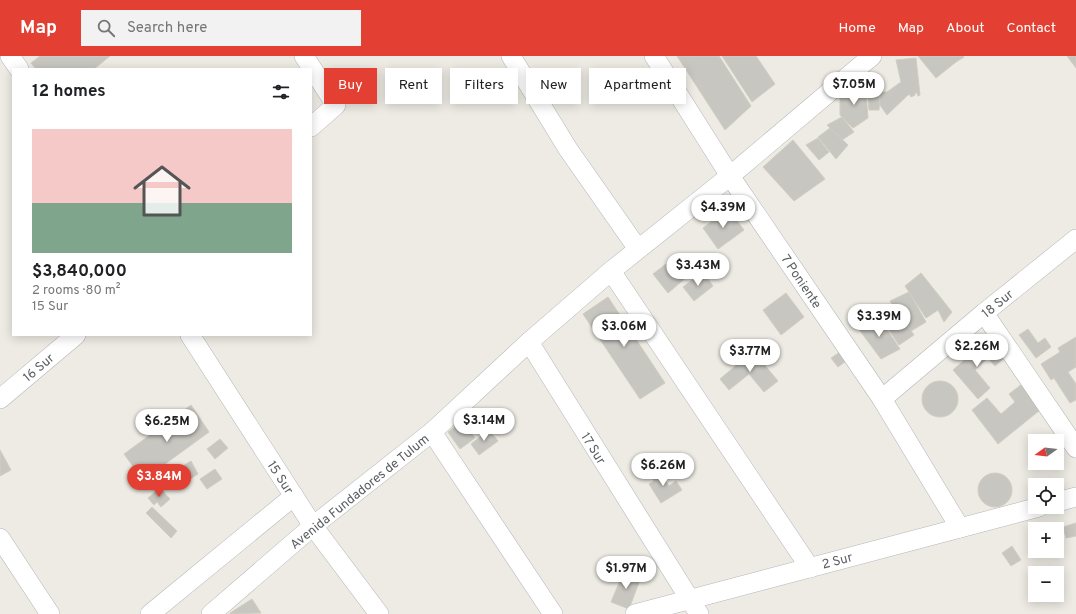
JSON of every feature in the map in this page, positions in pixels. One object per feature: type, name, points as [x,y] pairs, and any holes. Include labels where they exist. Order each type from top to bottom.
[{"type":"street","points":[[10,56],[18,68]]},
{"type":"street","points":[[304,56],[312,68]]},
{"type":"street","points":[[511,56],[568,149],[638,249]]},
{"type":"street","name":"7 Poniente","points":[[654,56],[730,176],[882,399],[960,528]]},
{"type":"street","name":"Avenida Fundadores de Tulum","points":[[211,614],[313,526],[432,432],[529,342],[612,271],[730,176],[872,56]]},
{"type":"street","points":[[312,68],[336,105],[312,126]]},
{"type":"street","name":"18 Sur","points":[[882,399],[984,313],[1076,239]]},
{"type":"street","points":[[612,271],[810,568]]},
{"type":"street","points":[[984,313],[1076,448]]},
{"type":"street","name":"16 Sur","points":[[0,399],[75,336]]},
{"type":"street","name":"15 Sur","points":[[191,336],[313,526],[379,614]]},
{"type":"street","name":"17 Sur","points":[[529,342],[693,607]]},
{"type":"street","points":[[432,432],[553,614]]},
{"type":"street","points":[[150,614],[294,496]]},
{"type":"street","points":[[1064,500],[1076,497]]},
{"type":"street","name":"2 Sur","points":[[635,614],[693,607],[810,568],[1028,510]]},
{"type":"street","points":[[0,538],[50,614]]},
{"type":"building","points":[[40,56],[110,56],[95,68],[35,68],[31,63]]},
{"type":"building","points":[[677,56],[719,56],[751,106],[725,130]]},
{"type":"building","points":[[722,56],[756,56],[775,84],[752,102]]},
{"type":"building","points":[[918,56],[963,56],[964,57],[936,78]]},
{"type":"building","points":[[1067,56],[1076,56],[1076,68]]},
{"type":"building","points":[[916,58],[920,95],[918,96],[917,93],[915,93],[915,95],[911,97],[909,94],[887,115],[880,105],[879,92],[887,92],[901,82],[896,60]]},
{"type":"building","points":[[859,87],[859,92],[866,91],[868,118],[853,128],[840,115],[840,92],[848,93],[847,88]]},
{"type":"building","points":[[868,96],[880,96],[879,110],[869,110]]},
{"type":"building","points":[[842,117],[854,132],[842,140],[827,125]]},
{"type":"building","points":[[830,128],[848,145],[836,159],[818,137]]},
{"type":"building","points":[[818,138],[829,152],[819,160],[806,145]]},
{"type":"building","points":[[793,140],[825,179],[794,201],[763,167]]},
{"type":"building","points":[[728,209],[744,230],[718,249],[703,228]]},
{"type":"building","points":[[682,255],[695,270],[668,293],[653,274],[666,264],[668,267]]},
{"type":"building","points":[[703,272],[713,286],[694,301],[683,287]]},
{"type":"building","points":[[921,273],[952,312],[944,322],[938,310],[926,318],[905,286]]},
{"type":"building","points":[[909,292],[926,322],[911,331],[890,301]]},
{"type":"building","points":[[786,293],[804,317],[781,335],[763,310]]},
{"type":"building","points":[[608,297],[665,383],[640,399],[583,314]]},
{"type":"building","points":[[894,306],[914,335],[899,345],[877,312]]},
{"type":"building","points":[[878,316],[900,349],[881,359],[858,328]]},
{"type":"building","points":[[1028,329],[1038,343],[1045,338],[1051,347],[1036,358],[1019,335]]},
{"type":"building","points":[[1076,337],[1076,367],[1068,372],[1076,384],[1076,400],[1070,403],[1054,378],[1051,380],[1041,364],[1060,352],[1058,348]]},
{"type":"building","points":[[987,340],[1003,359],[995,366],[988,358],[975,370],[990,388],[978,399],[953,370]]},
{"type":"building","points":[[753,351],[778,381],[764,392],[749,374],[729,390],[720,379]]},
{"type":"building","points":[[840,352],[846,361],[838,367],[831,358]]},
{"type":"building","points":[[940,381],[953,386],[958,399],[953,412],[940,417],[927,412],[922,399],[927,386]]},
{"type":"building","points":[[1026,381],[1045,406],[998,444],[972,410],[987,398],[1001,414],[1015,402],[1009,394]]},
{"type":"building","points":[[191,405],[209,432],[143,480],[124,454]]},
{"type":"building","points":[[463,421],[475,438],[460,449],[448,432]]},
{"type":"building","points":[[489,430],[498,441],[479,455],[471,444]]},
{"type":"building","points":[[220,439],[228,448],[215,459],[207,449]]},
{"type":"building","points":[[0,450],[11,470],[0,476]]},
{"type":"building","points":[[191,461],[198,474],[185,482],[178,469]]},
{"type":"building","points":[[215,469],[222,479],[207,489],[200,479]]},
{"type":"building","points":[[658,469],[669,486],[676,481],[682,490],[661,503],[649,484],[654,481],[649,474]]},
{"type":"building","points":[[992,473],[998,473],[1002,474],[1009,480],[1012,490],[1011,497],[1005,504],[998,507],[992,507],[988,506],[981,500],[978,493],[978,487],[979,483],[985,476]]},
{"type":"building","points":[[160,488],[170,499],[161,507],[157,502],[154,505],[148,498]]},
{"type":"building","points":[[152,507],[177,531],[171,538],[146,513]]},
{"type":"building","points":[[1076,523],[1076,536],[1066,538],[1064,527]]},
{"type":"building","points":[[1012,546],[1021,560],[1011,566],[1002,553]]},
{"type":"building","points":[[624,571],[641,577],[629,609],[611,602]]},
{"type":"building","points":[[252,599],[261,613],[230,614],[230,613]]}]
